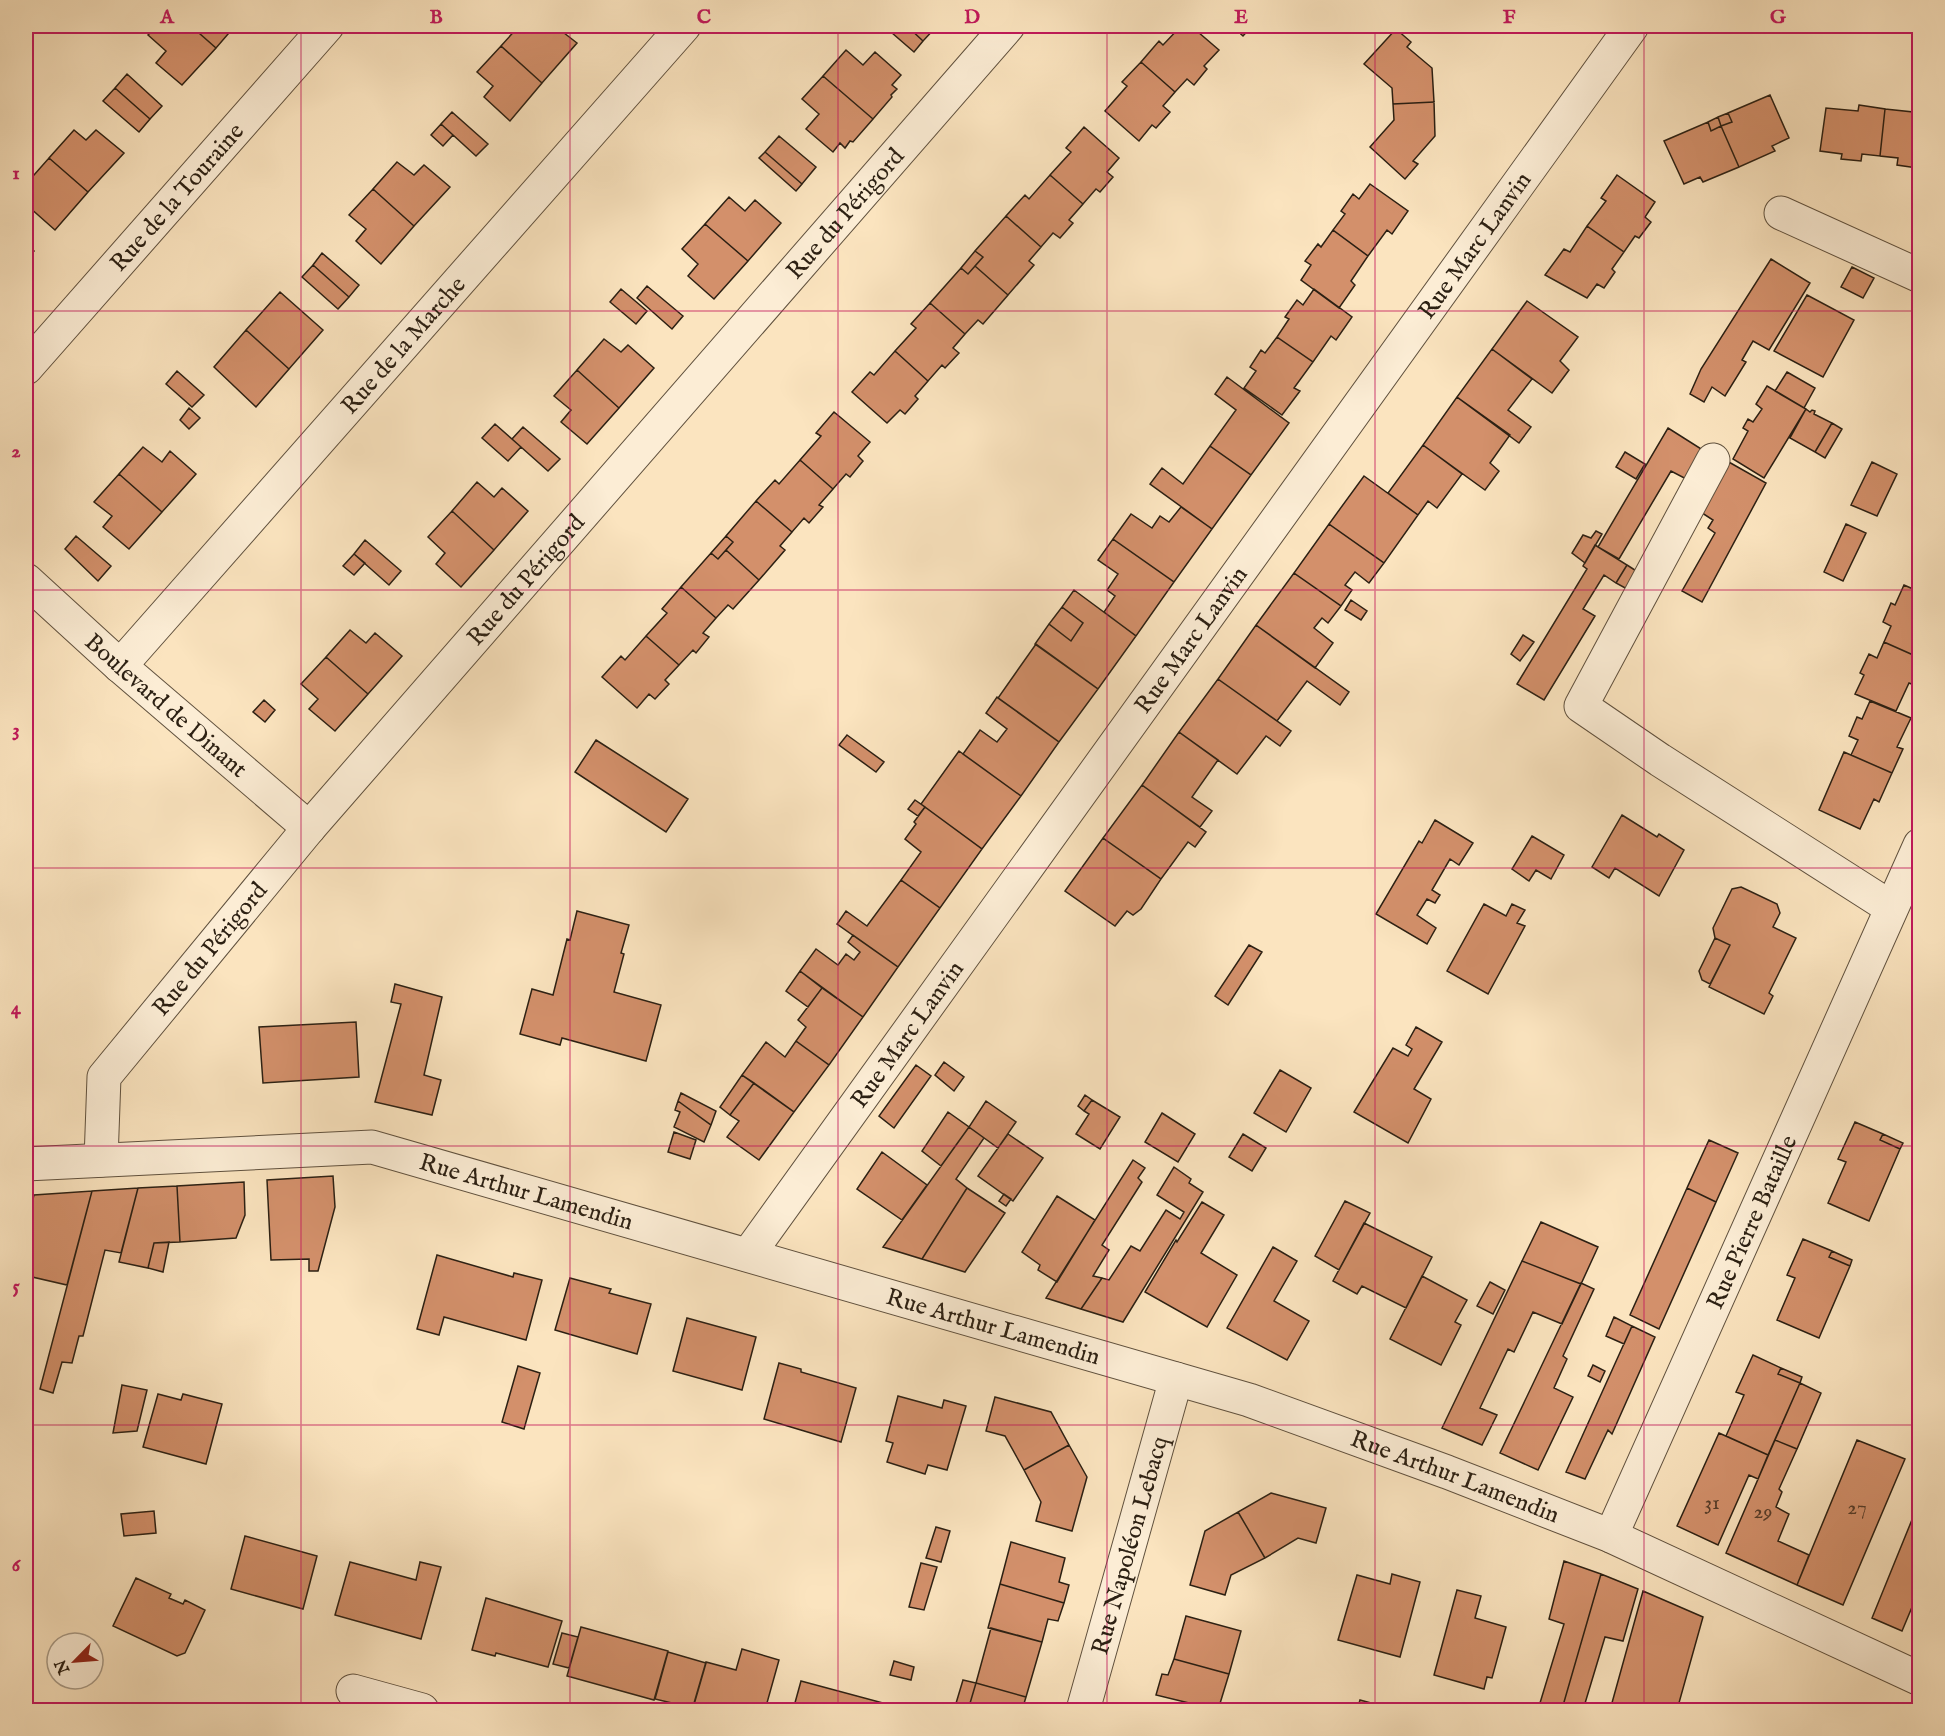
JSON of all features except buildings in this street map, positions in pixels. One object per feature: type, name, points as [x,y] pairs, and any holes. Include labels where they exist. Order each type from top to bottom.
[{"type":"street","name":"Rue de la Touraine","points":[[26,368],[327,26]]},
{"type":"street","name":"Rue de la Marche","points":[[120,666],[684,26]]},
{"type":"street","name":"Rue du Périgord","points":[[101,1160],[104,1077],[309,828],[1008,26]]},
{"type":"street","name":"Rue Marc Lanvin","points":[[748,1256],[1632,26]]},
{"type":"street","points":[[1781,213],[1920,276]]},
{"type":"street","points":[[1713,460],[1581,706],[1660,760],[1890,908]]},
{"type":"street","name":"Boulevard de Dinant","points":[[30,586],[309,828]]},
{"type":"street","name":"Rue Pierre Bataille","points":[[1611,1536],[1920,845]]},
{"type":"street","name":"Rue Arthur Lamendin","points":[[26,1164],[372,1147],[1271,1408],[1447,1472],[1611,1536],[1920,1679]]},
{"type":"street","name":"Rue Napoléon Lebacq","points":[[1083,1710],[1176,1379]]},
{"type":"street","points":[[353,1690],[422,1710]]}]
